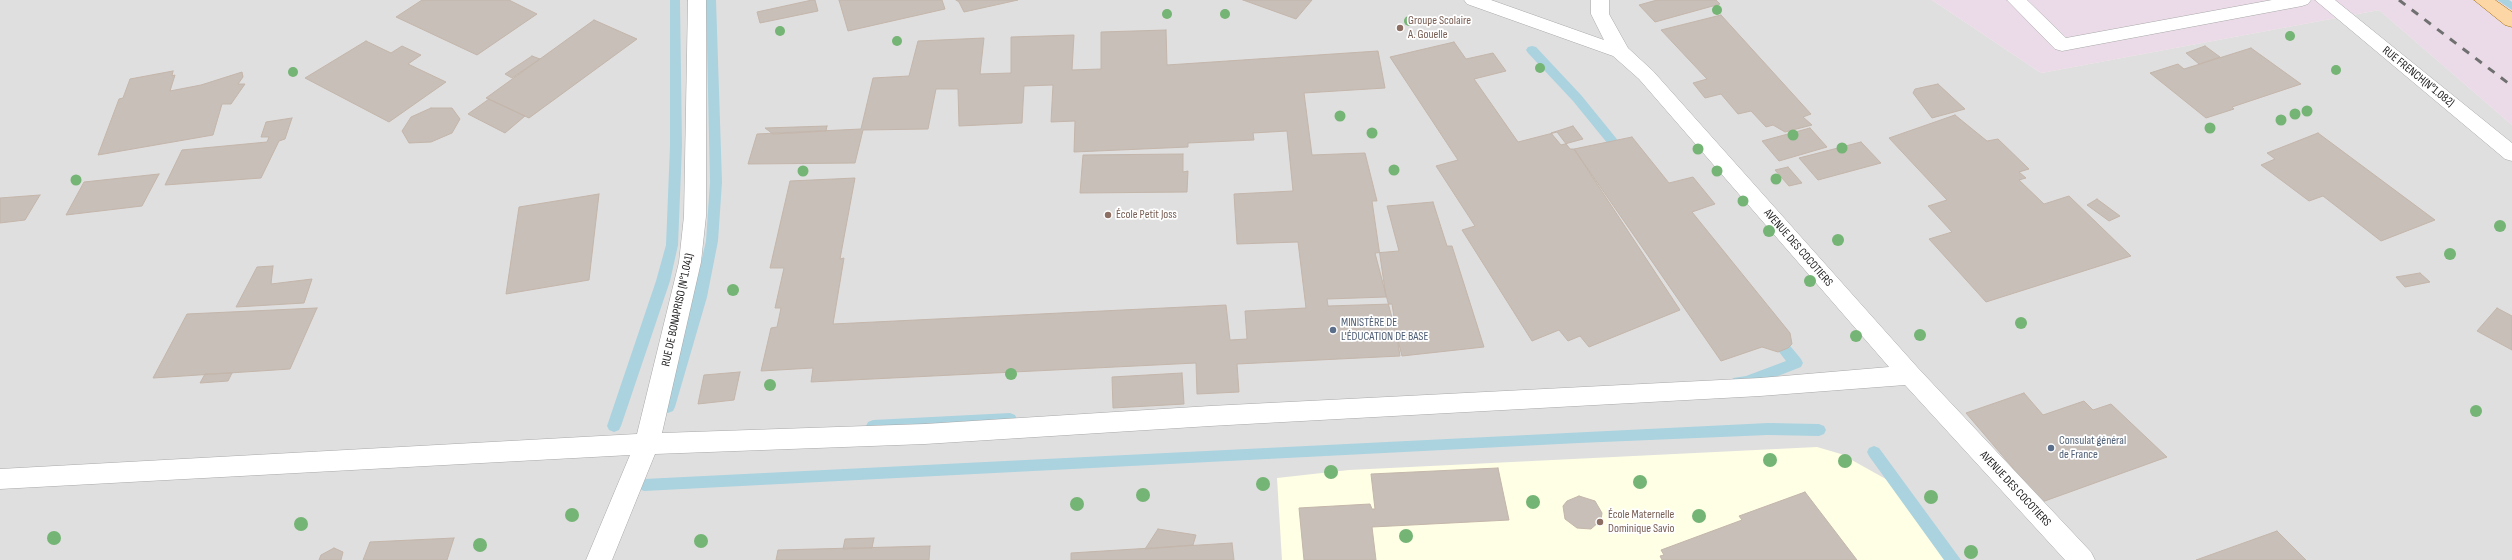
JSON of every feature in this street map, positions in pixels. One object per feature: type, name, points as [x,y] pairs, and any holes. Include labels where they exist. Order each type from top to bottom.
[{"type":"main road","points":[[2483,0],[2512,21]]},
{"type":"street","name":"RUE DE BONAPRISO (N°1.041)","points":[[599,560],[647,444],[690,262],[695,216],[697,0]]},
{"type":"street","points":[[1600,0],[1600,14],[1620,52]]},
{"type":"street","points":[[2016,0],[2062,45],[2302,0]]},
{"type":"street","name":"RUE FRENCH(N°1.082)","points":[[2324,0],[2512,154]]},
{"type":"street","name":"AVENUE DES COCOTIERS","points":[[1477,1],[1620,52],[1646,75],[1910,375],[2082,560]]},
{"type":"street","points":[[0,479],[647,444],[925,434],[1210,416],[1760,387],[1910,375]]},
{"type":"shaded area","points":[[0,0],[1932,0],[2041,73],[2379,10],[2512,125],[2512,560],[0,560]]},
{"type":"shaded area","points":[[1932,0],[2512,0],[2512,125],[2379,10],[2041,73]]},
{"type":"shaded area","name":"École Maternelle Dominique Savio","points":[[1817,447],[1841,454],[1893,483],[1947,560],[1282,560],[1277,478],[1349,470]]},
{"type":"building","points":[[422,0],[509,0],[537,14],[477,55],[396,17]]},
{"type":"building","points":[[815,0],[818,11],[760,23],[757,12]]},
{"type":"building","points":[[839,0],[942,0],[945,9],[848,31]]},
{"type":"building","points":[[956,0],[1018,0],[964,12],[959,2]]},
{"type":"building","points":[[1243,0],[1312,0],[1296,19]]},
{"type":"building","points":[[1657,0],[1716,0],[1720,4],[1655,22],[1639,5]]},
{"type":"building","points":[[1721,15],[1811,114],[1803,117],[1812,125],[1785,132],[1773,125],[1766,127],[1751,111],[1738,114],[1721,94],[1705,98],[1693,83],[1707,79],[1661,30]]},
{"type":"building","points":[[594,20],[637,39],[529,118],[486,98]]},
{"type":"building","points":[[1166,30],[1167,65],[1378,51],[1385,88],[1304,93],[1312,155],[1365,153],[1377,201],[1372,201],[1386,297],[1327,299],[1328,306],[1392,304],[1400,356],[1237,364],[1239,392],[1197,394],[1196,363],[811,382],[813,368],[761,371],[771,328],[777,327],[781,308],[775,308],[784,268],[770,268],[790,181],[855,178],[840,259],[844,258],[833,324],[1226,305],[1230,340],[1247,339],[1245,311],[1306,308],[1298,242],[1237,244],[1234,194],[1293,191],[1287,131],[1253,133],[1254,140],[1188,143],[1188,147],[1074,152],[1075,121],[1051,122],[1053,85],[1024,86],[1022,123],[959,126],[958,89],[936,89],[928,129],[863,130],[855,163],[748,164],[757,134],[861,129],[873,78],[909,76],[918,41],[984,38],[980,74],[1011,73],[1011,37],[1074,35],[1072,70],[1101,69],[1101,32]]},
{"type":"building","points":[[366,41],[391,53],[402,46],[421,55],[408,64],[446,82],[389,122],[305,78]]},
{"type":"building","points":[[1454,42],[1466,59],[1493,53],[1506,71],[1474,79],[1518,142],[1557,132],[1570,149],[1574,149],[1680,310],[1589,347],[1580,336],[1568,341],[1559,330],[1532,341],[1462,230],[1475,226],[1436,166],[1458,160],[1390,57]]},
{"type":"building","points":[[2205,46],[2220,57],[2199,64],[2186,53]]},
{"type":"building","points":[[2251,48],[2301,84],[2232,107],[2234,109],[2206,118],[2150,73],[2178,64],[2184,69]]},
{"type":"building","points":[[532,56],[540,59],[512,78],[505,74]]},
{"type":"building","points":[[173,71],[172,76],[175,75],[170,91],[201,85],[242,72],[243,77],[238,84],[245,84],[231,104],[222,104],[213,135],[98,155],[119,99],[123,98],[130,79]]},
{"type":"building","points":[[1938,84],[1965,109],[1932,118],[1913,93],[1915,89]]},
{"type":"building","points":[[489,99],[525,116],[505,133],[468,114]]},
{"type":"building","points":[[431,108],[452,108],[460,119],[452,133],[431,142],[409,143],[402,131],[411,117]]},
{"type":"building","points":[[1955,115],[1987,141],[1998,139],[2029,169],[2019,172],[2026,178],[2019,180],[2044,204],[2069,196],[2131,256],[1986,302],[1929,239],[1952,232],[1928,206],[1947,200],[1889,138]]},
{"type":"building","points":[[292,118],[285,139],[279,141],[261,178],[165,185],[182,150],[267,142],[269,137],[261,137],[266,122]]},
{"type":"building","points":[[827,126],[826,131],[773,134],[765,128]]},
{"type":"building","points":[[1573,126],[1583,139],[1561,145],[1551,133]]},
{"type":"building","points":[[1810,128],[1827,147],[1779,161],[1762,141]]},
{"type":"building","points":[[2318,133],[2435,220],[2381,241],[2323,196],[2309,201],[2261,165],[2275,159],[2267,153]]},
{"type":"building","points":[[1632,137],[1669,183],[1693,177],[1715,204],[1692,212],[1790,333],[1792,344],[1788,348],[1778,352],[1762,347],[1721,361],[1574,149]]},
{"type":"building","points":[[1861,142],[1881,163],[1818,180],[1799,158]]},
{"type":"building","points":[[1183,154],[1183,172],[1188,171],[1187,192],[1080,193],[1083,155]]},
{"type":"building","points":[[1788,167],[1802,183],[1789,186],[1775,170]]},
{"type":"building","points":[[159,174],[142,206],[66,215],[84,182]]},
{"type":"building","points":[[599,194],[589,280],[506,294],[519,207]]},
{"type":"building","points":[[40,195],[25,220],[0,223],[0,198]]},
{"type":"building","points":[[2097,199],[2120,216],[2109,221],[2087,205]]},
{"type":"building","points":[[1433,202],[1447,246],[1452,246],[1484,347],[1402,356],[1375,253],[1399,251],[1387,206]]},
{"type":"building","points":[[273,266],[271,284],[312,279],[304,303],[236,307],[257,267]]},
{"type":"building","points":[[2420,273],[2430,282],[2405,287],[2396,277]]},
{"type":"building","points":[[317,308],[290,369],[153,378],[187,314]]},
{"type":"building","points":[[2497,308],[2512,316],[2512,350],[2477,331]]},
{"type":"building","points":[[740,372],[734,400],[698,404],[704,375]]},
{"type":"building","points":[[232,373],[228,381],[200,383],[205,374]]},
{"type":"building","points":[[1182,373],[1184,404],[1113,408],[1112,377]]},
{"type":"building","points":[[2024,393],[2043,415],[2084,401],[2093,410],[2111,404],[2167,457],[2042,502],[1966,413]]},
{"type":"building","points":[[1498,468],[1509,520],[1372,527],[1376,560],[1304,560],[1299,508],[1370,504],[1372,509],[1375,509],[1371,474]]},
{"type":"building","points":[[1805,492],[1857,560],[1662,560],[1660,556],[1664,555],[1661,550],[1742,520],[1739,516]]},
{"type":"building","points":[[1579,496],[1595,501],[1602,513],[1601,520],[1591,529],[1577,528],[1565,519],[1563,506],[1567,501]]},
{"type":"building","points":[[1158,529],[1196,535],[1193,545],[1145,549]]},
{"type":"building","points":[[2277,531],[2306,560],[2196,560]]},
{"type":"building","points":[[454,538],[447,560],[363,560],[370,542]]},
{"type":"building","points":[[874,538],[872,548],[843,549],[845,539]]},
{"type":"building","points":[[1232,543],[1234,560],[1071,560],[1071,553]]},
{"type":"building","points":[[930,546],[929,560],[776,560],[778,550]]},
{"type":"building","points":[[334,548],[343,552],[341,560],[319,560],[321,555]]},
{"type":"waterway","points":[[614,426],[663,281],[672,245],[676,146],[675,0]]},
{"type":"waterway","points":[[668,407],[700,297],[712,241],[716,182],[711,0]]},
{"type":"waterway","points":[[2502,0],[2512,7]]},
{"type":"waterway","points":[[1532,50],[1577,98],[1612,141]]},
{"type":"waterway","points":[[1738,382],[1747,382],[1796,363],[1777,340]]},
{"type":"waterway","points":[[873,426],[1010,419]]},
{"type":"waterway","points":[[644,485],[1579,437],[1768,429],[1819,430]]},
{"type":"waterway","points":[[1874,452],[1953,560]]},
{"type":"railway","points":[[2399,0],[2512,86]]},
{"type":"place","name":"Groupe Scolaire A. Gouelle","points":[[1400,28]]},
{"type":"place","name":"École Petit Joss","points":[[1108,215]]},
{"type":"place","name":"MINISTÈRE DE L'ÉDUCATION DE BASE","points":[[1333,330]]},
{"type":"place","name":"Consulat général de France","points":[[2051,448]]},
{"type":"place","name":"École Maternelle Dominique Savio","points":[[1600,522]]}]
